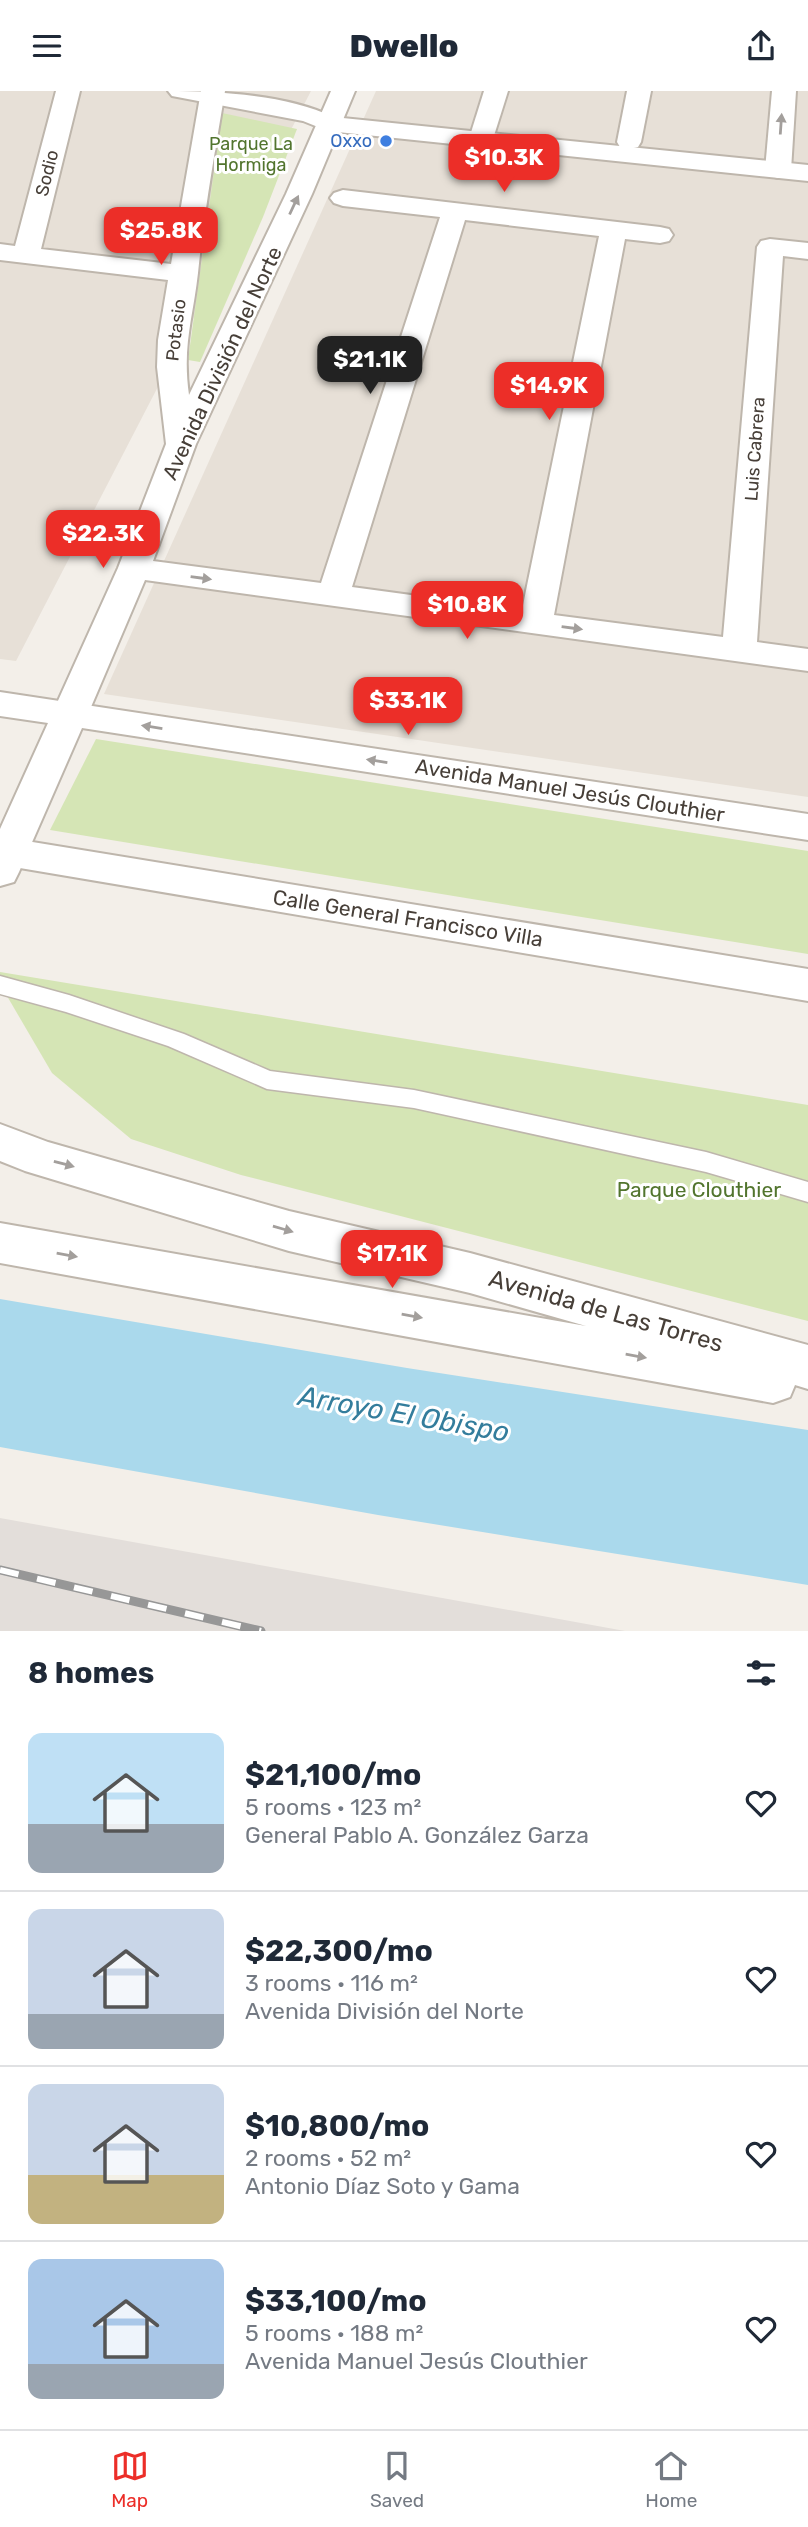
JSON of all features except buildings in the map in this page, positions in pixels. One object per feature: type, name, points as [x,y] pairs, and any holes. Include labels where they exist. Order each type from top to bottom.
[{"type":"street","name":"Sodio","points":[[13,254],[68,91]]},
{"type":"street","points":[[180,91],[328,110],[482,135],[778,164],[808,160]]},
{"type":"street","points":[[482,135],[496,91]]},
{"type":"street","points":[[629,142],[639,91]]},
{"type":"street","points":[[778,164],[784,91]]},
{"type":"street","name":"Potasio","points":[[181,444],[171,367],[175,324],[212,95]]},
{"type":"street","name":"Avenida División del Norte","points":[[4,862],[134,568],[181,444],[299,194],[328,110]]},
{"type":"street","points":[[482,135],[629,142],[778,164],[808,173]]},
{"type":"street","points":[[343,198],[660,235]]},
{"type":"street","points":[[332,596],[455,212]]},
{"type":"street","points":[[536,623],[612,231]]},
{"type":"street","name":"Luis Cabrera","points":[[739,650],[770,247],[808,251]]},
{"type":"street","points":[[13,254],[185,274]]},
{"type":"street","points":[[134,568],[808,660]]},
{"type":"street","name":"Avenida Manuel Jesús Clouthier","points":[[0,703],[808,827]]},
{"type":"street","name":"Calle General Francisco Villa","points":[[4,862],[808,985]]},
{"type":"street","name":"Avenida de Las Torres","points":[[0,1142],[41,1158],[289,1231],[470,1273],[808,1367]]},
{"type":"street","points":[[0,1243],[808,1387]]},
{"type":"lane","points":[[0,985],[69,1004],[176,1040],[267,1080],[414,1100],[706,1162],[808,1192]]},
{"type":"shaded area","points":[[0,91],[311,91],[16,661],[0,659]]},
{"type":"shaded area","points":[[376,91],[808,91],[808,797],[104,694]]},
{"type":"shaded area","points":[[0,1518],[625,1631],[0,1631]]},
{"type":"green space","name":"Parque La Hormiga","points":[[222,113],[297,129],[263,217],[200,362],[188,360]]},
{"type":"green space","points":[[96,739],[808,851],[808,954],[50,830]]},
{"type":"green space","name":"Parque Clouthier","points":[[0,972],[808,1105],[808,1321],[241,1175],[131,1139],[52,1073],[0,984]]},
{"type":"water","name":"Arroyo El Obispo","points":[[0,1299],[407,1368],[808,1430],[808,1585],[378,1515],[0,1447]]},
{"type":"railway","points":[[0,1570],[261,1631]]},
{"type":"place","name":"Oxxo","points":[[386,141]]}]
